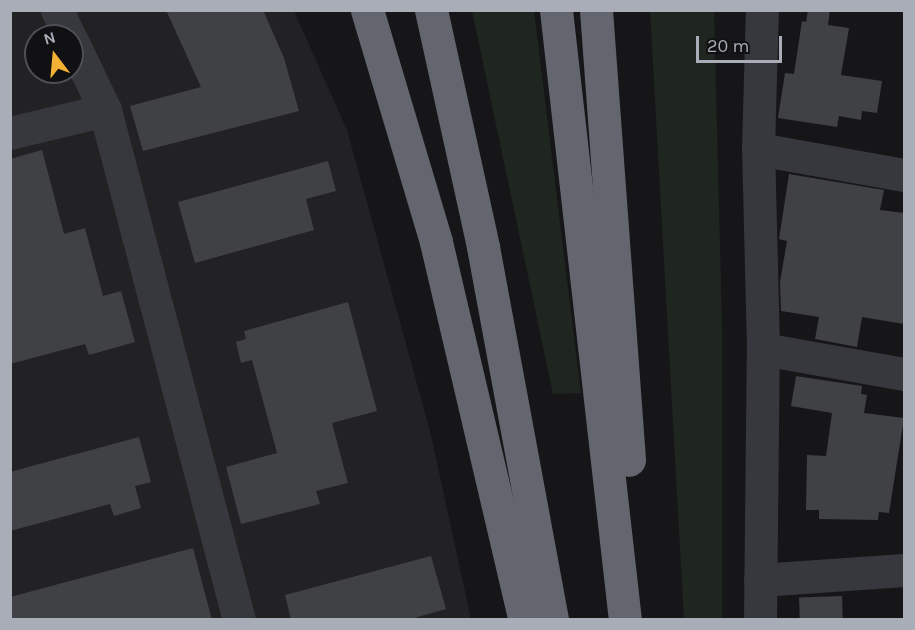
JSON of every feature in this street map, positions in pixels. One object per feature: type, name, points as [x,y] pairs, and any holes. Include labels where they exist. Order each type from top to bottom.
[{"type":"highway","points":[[367,10],[436,242],[525,620]]},
{"type":"highway","points":[[431,10],[483,247],[552,620]]},
{"type":"highway","points":[[556,10],[625,620]]},
{"type":"highway","points":[[596,10],[623,362],[638,620]]},
{"type":"street","points":[[57,10],[63,24]]},
{"type":"street","points":[[760,620],[763,349],[758,149],[762,10]]},
{"type":"street","points":[[84,66],[105,110],[239,620]]},
{"type":"street","points":[[10,133],[105,110]]},
{"type":"street","points":[[758,149],[904,175]]},
{"type":"street","points":[[763,349],[904,374]]},
{"type":"street","points":[[760,580],[904,570]]},
{"type":"shaded area","points":[[10,11],[294,11],[347,130],[430,431],[471,619],[11,619]]},
{"type":"shaded area","points":[[472,11],[534,11],[581,393],[553,394]]},
{"type":"shaded area","points":[[650,11],[714,11],[722,326],[722,619],[684,619]]},
{"type":"building","points":[[166,10],[263,10],[284,58],[299,111],[143,151],[130,106],[201,87]]},
{"type":"building","points":[[808,10],[830,10],[828,25],[849,28],[841,75],[882,81],[877,113],[862,111],[861,120],[839,116],[837,127],[778,118],[785,73],[794,74],[802,21],[806,22]]},
{"type":"building","points":[[42,150],[64,234],[85,228],[103,296],[121,291],[135,342],[89,355],[85,344],[10,364],[10,159]]},
{"type":"building","points":[[328,161],[336,191],[306,199],[314,230],[195,263],[178,202]]},
{"type":"building","points":[[789,174],[884,190],[880,210],[904,213],[904,324],[862,317],[857,347],[815,339],[819,317],[781,311],[780,282],[787,241],[779,239]]},
{"type":"building","points":[[348,302],[377,411],[332,423],[348,483],[316,491],[320,504],[241,524],[226,467],[277,453],[252,360],[241,363],[236,342],[246,339],[244,331]]},
{"type":"building","points":[[796,376],[862,386],[861,394],[867,395],[864,413],[904,418],[889,513],[879,512],[878,520],[819,519],[819,510],[806,510],[807,455],[826,456],[832,413],[791,406]]},
{"type":"building","points":[[139,437],[151,482],[135,486],[141,508],[114,516],[110,504],[10,531],[10,472]]},
{"type":"building","points":[[193,548],[212,620],[10,620],[10,597]]},
{"type":"building","points":[[431,556],[446,609],[407,620],[291,620],[285,595]]},
{"type":"building","points":[[842,596],[843,620],[800,620],[799,598]]}]
